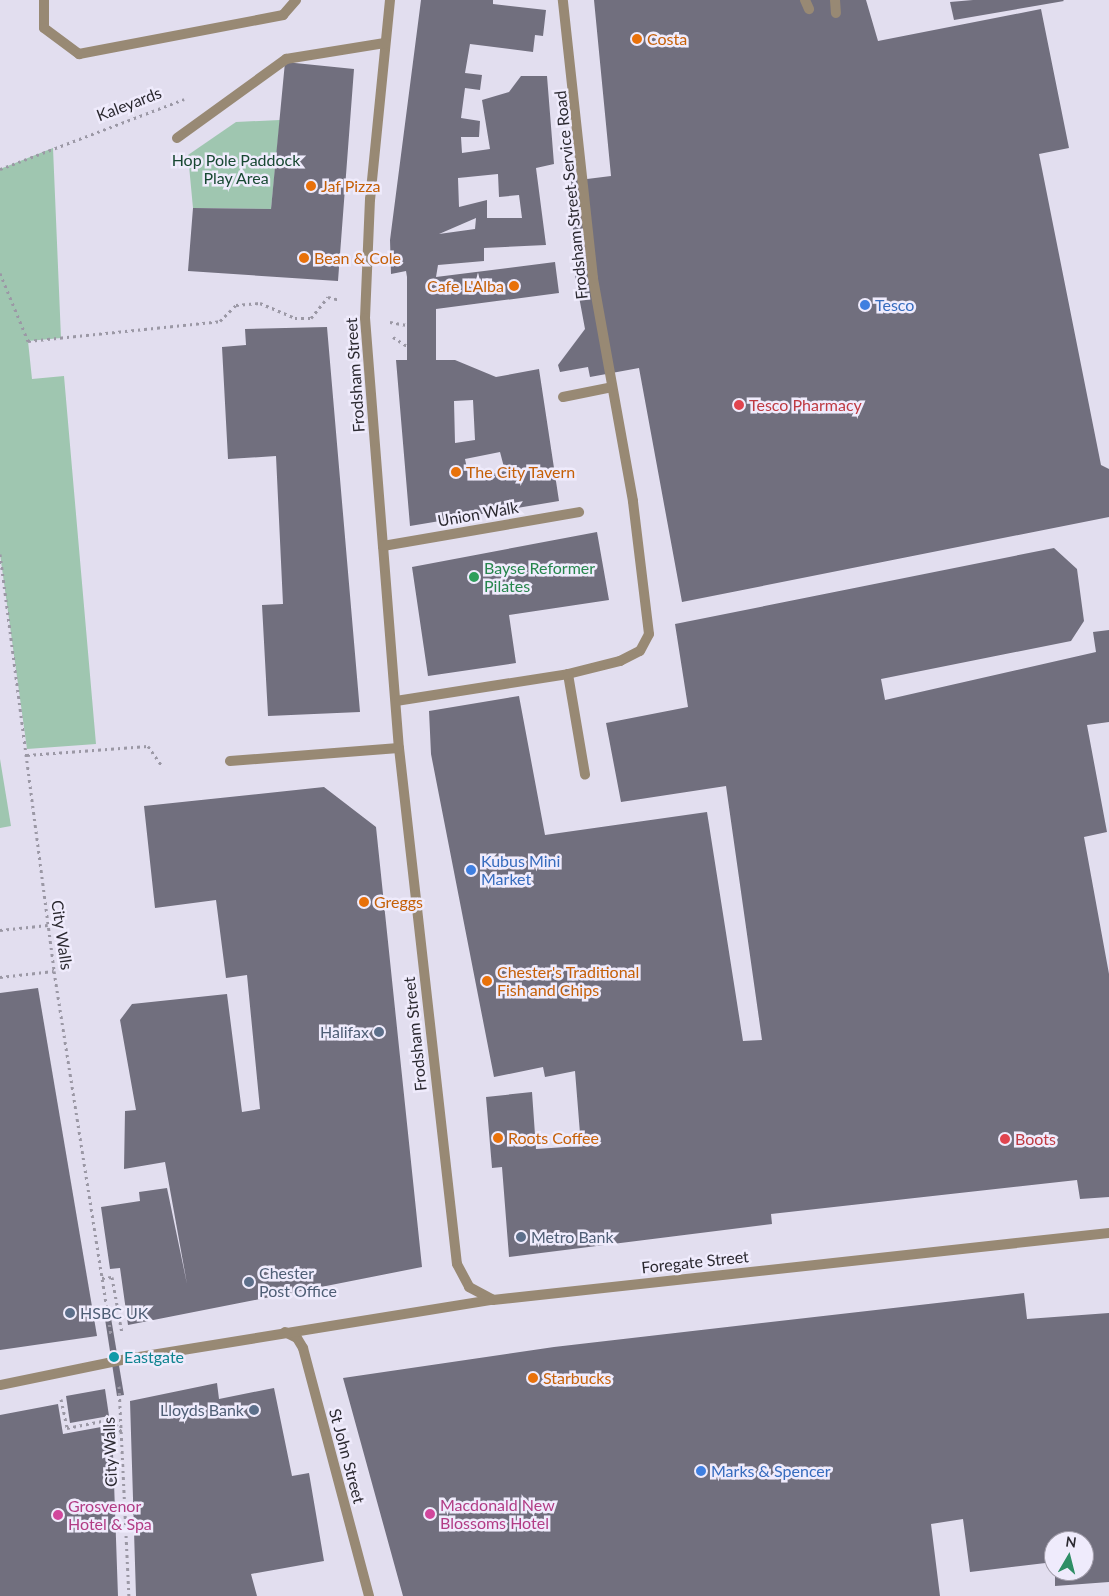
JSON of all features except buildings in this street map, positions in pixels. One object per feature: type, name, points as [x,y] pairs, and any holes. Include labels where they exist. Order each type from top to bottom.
[{"type":"street","points":[[44,0],[44,28],[79,54],[283,16],[296,0]]},
{"type":"street","name":"Frodsham Street","points":[[390,0],[370,200],[365,318],[399,748],[457,1264],[469,1287],[493,1300]]},
{"type":"street","name":"Frodsham Street Service Road","points":[[563,0],[594,278],[633,502],[649,634],[640,650],[620,661],[568,674]]},
{"type":"street","points":[[835,0],[836,13]]},
{"type":"street","points":[[178,138],[286,58],[385,43]]},
{"type":"street","points":[[563,396],[612,387]]},
{"type":"street","name":"Union Walk","points":[[383,546],[579,512]]},
{"type":"street","points":[[396,701],[568,674],[585,775]]},
{"type":"street","points":[[230,761],[399,748]]},
{"type":"street","name":"Foregate Street","points":[[0,1385],[286,1332],[493,1300],[1109,1233]]},
{"type":"street","name":"St John Street","points":[[286,1332],[297,1338],[302,1348],[369,1596]]},
{"type":"path","name":"Kaleyards","points":[[0,169],[186,98]]},
{"type":"path","points":[[0,273],[28,341],[220,321],[236,305],[260,303],[295,318],[311,318],[328,297],[337,298],[365,318]]},
{"type":"path","name":"City Walls","points":[[0,554],[28,755],[54,971],[108,1319]]},
{"type":"path","points":[[28,755],[148,746],[162,766]]},
{"type":"path","points":[[0,930],[48,925]]},
{"type":"path","points":[[0,977],[54,971]]},
{"type":"path","points":[[102,1278],[112,1277],[122,1332]]},
{"type":"path","name":"City Walls","points":[[120,1396],[129,1596]]},
{"type":"path","points":[[61,1400],[67,1428],[112,1419],[122,1434]]},
{"type":"green space","name":"Hop Pole Paddock Play Area","points":[[280,120],[271,209],[193,208],[188,155],[236,122]]},
{"type":"green space","points":[[53,148],[61,338],[28,341],[32,379],[64,376],[96,744],[27,749],[0,554],[0,169]]},
{"type":"green space","points":[[0,759],[11,826],[0,828]]},
{"type":"place","name":"Costa","points":[[637,39]]},
{"type":"place","name":"Jaf Pizza","points":[[311,186]]},
{"type":"place","name":"Bean & Cole","points":[[304,258]]},
{"type":"place","name":"Cafe L'Alba","points":[[514,286]]},
{"type":"place","name":"Tesco","points":[[865,305]]},
{"type":"place","name":"Tesco Pharmacy","points":[[739,405]]},
{"type":"place","name":"The City Tavern","points":[[456,472]]},
{"type":"place","name":"Bayse Reformer Pilates","points":[[474,577]]},
{"type":"place","name":"Kubus Mini Market","points":[[471,870]]},
{"type":"place","name":"Greggs","points":[[364,902]]},
{"type":"place","name":"Chester's Traditional Fish and Chips","points":[[487,981]]},
{"type":"place","name":"Halifax","points":[[379,1032]]},
{"type":"place","name":"Roots Coffee","points":[[498,1138]]},
{"type":"place","name":"Boots","points":[[1005,1139]]},
{"type":"place","name":"Metro Bank","points":[[521,1237]]},
{"type":"place","name":"Chester Post Office","points":[[249,1282]]},
{"type":"place","name":"HSBC UK","points":[[70,1313]]},
{"type":"place","name":"Eastgate","points":[[114,1357]]},
{"type":"place","name":"Starbucks","points":[[533,1378]]},
{"type":"place","name":"Lloyds Bank","points":[[254,1410]]},
{"type":"place","name":"Marks & Spencer","points":[[701,1471]]},
{"type":"place","name":"Macdonald New Blossoms Hotel","points":[[430,1514]]},
{"type":"place","name":"Grosvenor Hotel & Spa","points":[[58,1515]]}]
